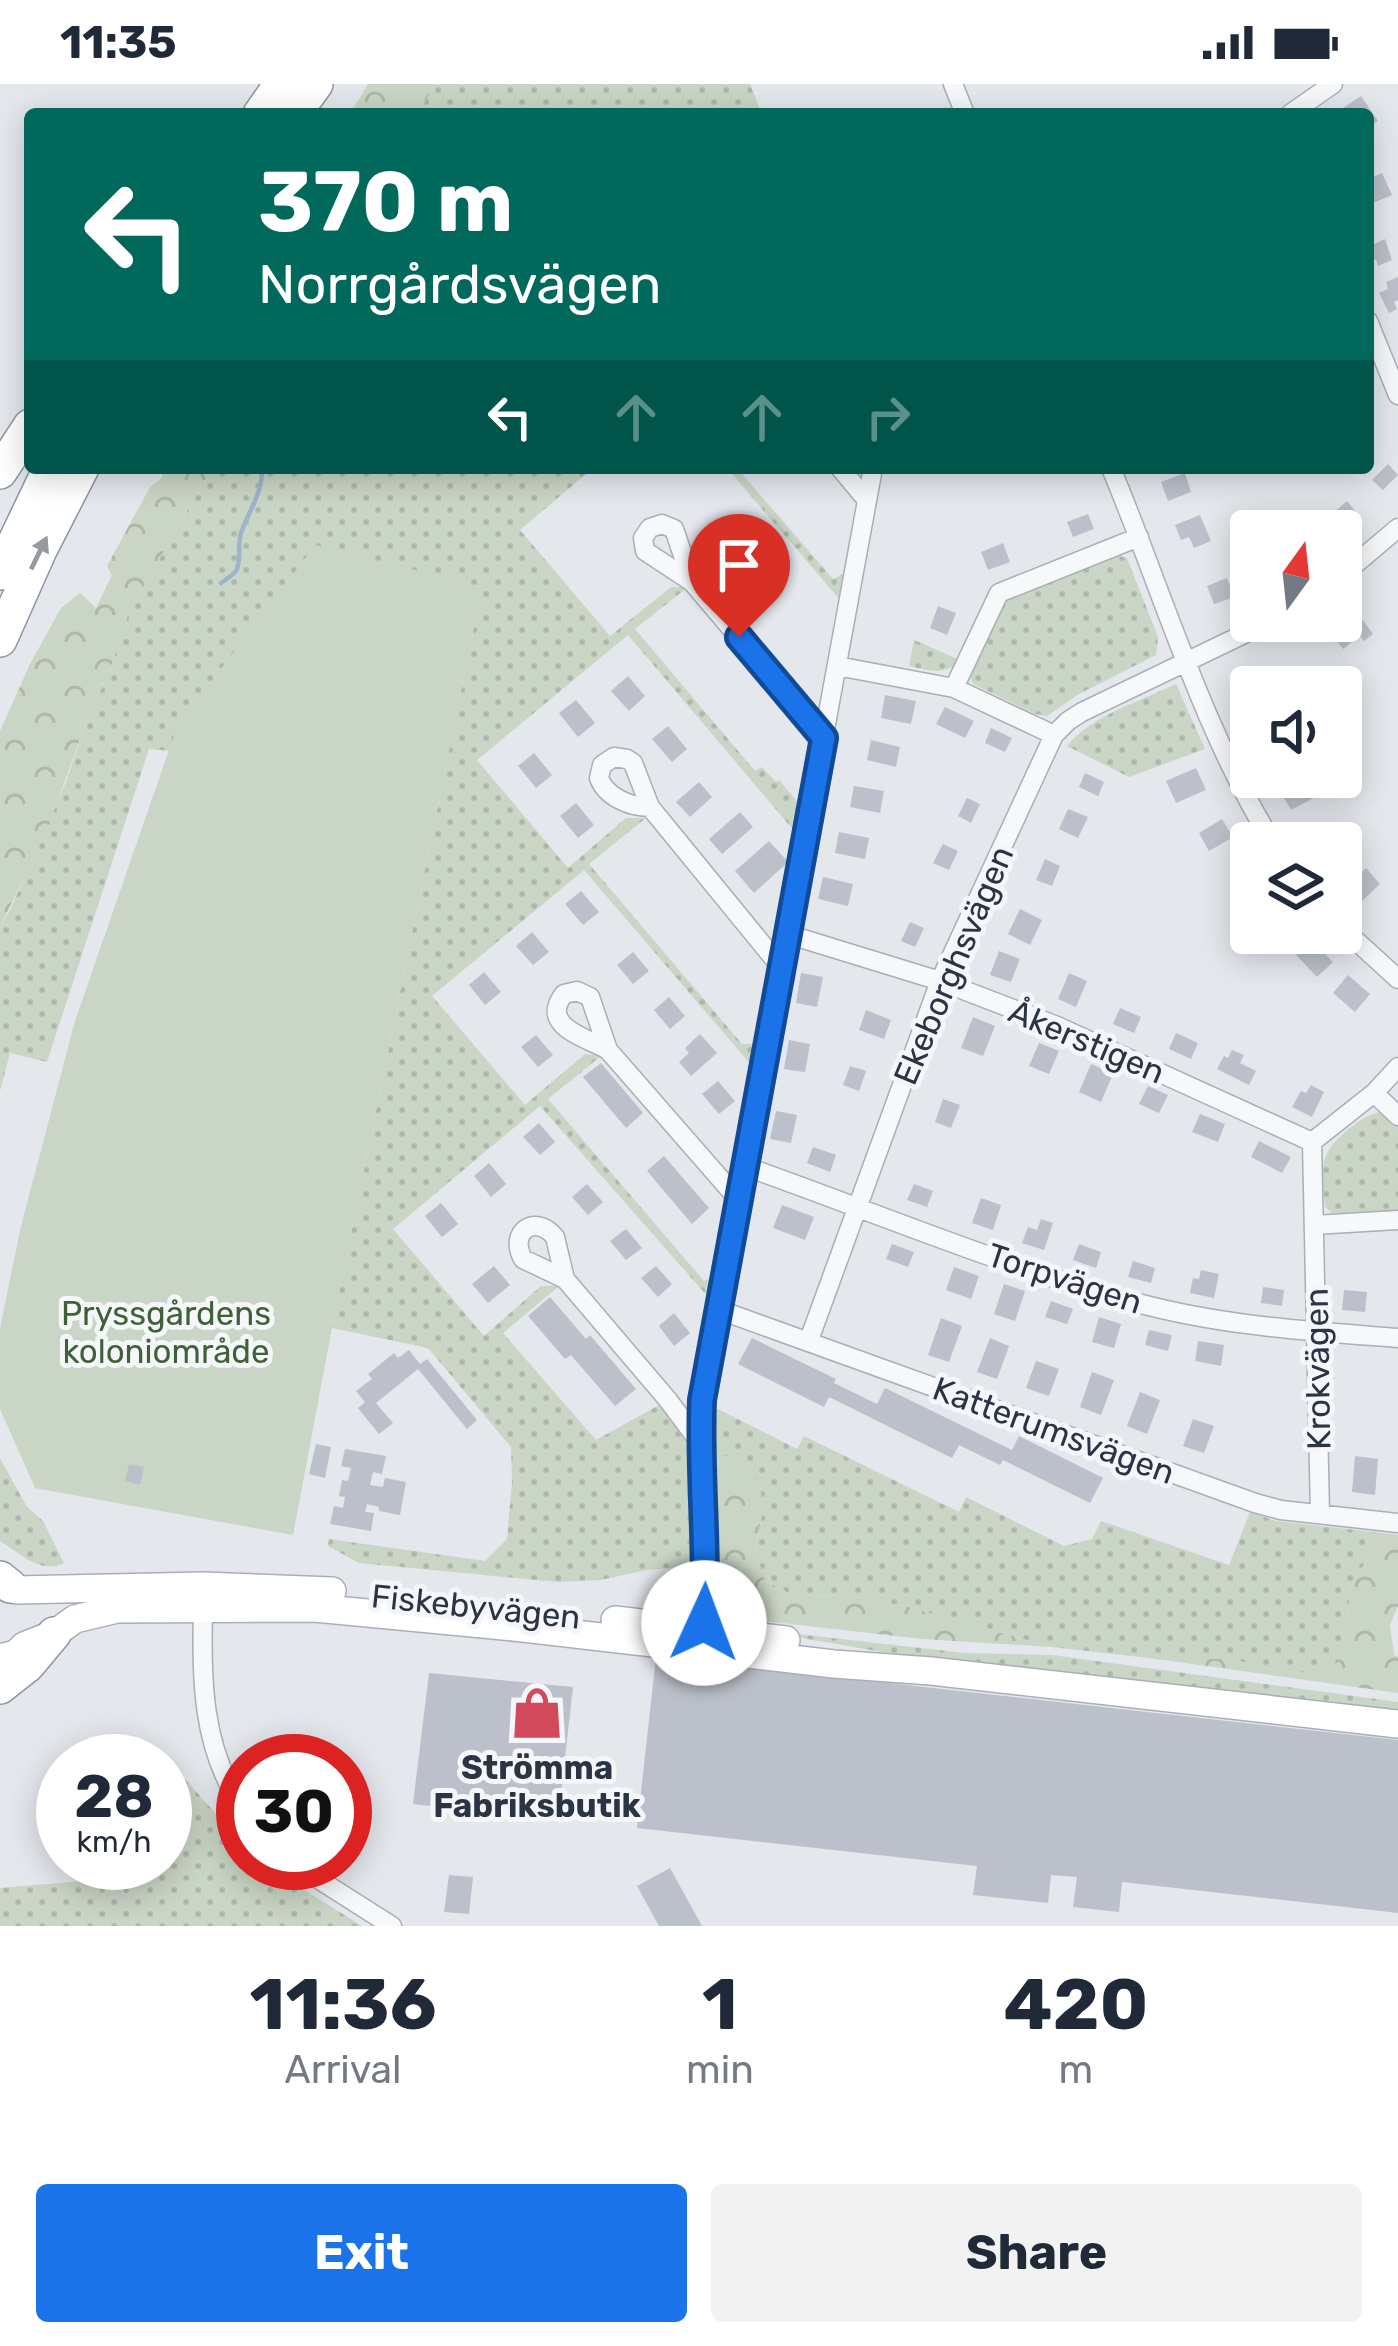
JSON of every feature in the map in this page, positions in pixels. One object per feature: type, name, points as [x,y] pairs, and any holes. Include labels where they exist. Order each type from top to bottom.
[{"type":"highway","points":[[0,472],[24,435]]},
{"type":"highway","points":[[0,573],[47,474]]},
{"type":"highway","points":[[0,640],[79,474]]},
{"type":"highway","points":[[0,1687],[28,1666],[19,1652]]},
{"type":"street","points":[[1299,108],[1333,84]]},
{"type":"street","points":[[1374,336],[1398,395]]},
{"type":"street","points":[[845,474],[866,499]]},
{"type":"street","points":[[702,1639],[706,1541],[702,1400],[872,474]]},
{"type":"street","points":[[1113,474],[1186,662],[1261,822]]},
{"type":"street","points":[[1362,558],[1398,528]]},
{"type":"street","points":[[954,688],[999,593],[1139,537]]},
{"type":"street","points":[[692,582],[824,738]]},
{"type":"street","points":[[837,666],[954,688],[1054,735],[1082,712],[1230,641]]},
{"type":"street","name":"Ekeborghsvägen","points":[[809,1340],[940,981],[1054,735]]},
{"type":"street","points":[[650,807],[780,965]]},
{"type":"street","name":"Åkerstigen","points":[[787,934],[940,981],[1113,1049],[1312,1142]]},
{"type":"street","points":[[1362,946],[1398,979]]},
{"type":"street","points":[[608,1050],[738,1199]]},
{"type":"street","points":[[1312,1142],[1375,1093],[1398,1067]]},
{"type":"street","points":[[1375,1093],[1398,1117]]},
{"type":"street","name":"Krokvägen","points":[[1312,1142],[1320,1514]]},
{"type":"street","name":"Torpvägen","points":[[744,1166],[1053,1278],[1136,1303],[1221,1321],[1398,1338]]},
{"type":"street","points":[[1314,1225],[1398,1220]]},
{"type":"street","points":[[565,1279],[700,1443]]},
{"type":"street","name":"Katterumsvägen","points":[[717,1309],[1255,1502],[1281,1510],[1398,1523]]},
{"type":"street","name":"Fiskebyvägen","points":[[6,1584],[202,1597],[382,1595],[702,1639],[797,1642],[931,1671],[1398,1722]]},
{"type":"street","name":"Fiskebyvägen","points":[[6,1584],[24,1597],[32,1616],[29,1637],[19,1652]]},
{"type":"street","points":[[202,1597],[203,1702],[216,1755]]},
{"type":"street","name":"Fiskebyvägen","points":[[19,1652],[94,1613],[202,1597]]},
{"type":"street","points":[[335,1890],[392,1926]]},
{"type":"green space","points":[[368,84],[436,84],[421,108],[354,108]]},
{"type":"green space","points":[[436,84],[750,84],[760,108],[421,108]]},
{"type":"green space","points":[[163,474],[209,474],[129,611],[48,828],[0,927],[0,731],[61,608],[80,593],[96,608],[112,575],[107,566],[150,487]]},
{"type":"green space","points":[[209,474],[586,474],[520,530],[610,636],[671,587],[688,587],[635,629],[755,771],[762,767],[800,805],[796,833],[628,635],[477,760],[568,868],[626,818],[646,818],[589,864],[742,1044],[757,1044],[753,1067],[584,870],[432,996],[525,1105],[585,1054],[601,1056],[548,1099],[704,1281],[715,1277],[710,1299],[540,1106],[393,1229],[484,1336],[541,1286],[559,1286],[503,1333],[596,1440],[661,1404],[688,1446],[694,1550],[681,1567],[557,1582],[359,1563],[328,1546],[329,1539],[485,1561],[507,1539],[511,1447],[428,1348],[332,1328],[482,587],[315,546],[178,727],[171,751],[149,749],[47,1062],[10,1053],[0,1091],[0,927],[66,782],[129,611]]},
{"type":"green space","points":[[732,474],[742,474],[833,579],[846,572],[840,600]]},
{"type":"green space","name":"Pryssgårdens koloniområde","points":[[315,545],[482,587],[293,1535],[35,1488],[0,1409],[0,1328],[21,1226],[75,1021],[177,727]]},
{"type":"green space","points":[[1112,554],[1127,558],[1158,637],[1156,655],[1047,716],[973,684],[968,670],[996,609],[1010,595]]},
{"type":"green space","points":[[914,640],[960,660],[943,670],[909,666]]},
{"type":"green space","points":[[1176,684],[1205,749],[1129,777],[1067,746],[1103,717]]},
{"type":"green space","points":[[1385,1111],[1398,1123],[1398,1216],[1335,1215],[1325,1207],[1327,1154],[1354,1125]]},
{"type":"green space","points":[[712,1406],[797,1449],[804,1436],[959,1512],[966,1497],[1064,1546],[1092,1539],[1101,1521],[1229,1565],[1250,1512],[1276,1521],[1383,1533],[1351,1586],[1342,1660],[1319,1674],[1272,1670],[1232,1659],[1157,1659],[1052,1647],[908,1607],[847,1595],[794,1596],[764,1580],[755,1550],[762,1515],[710,1452]]},
{"type":"green space","points":[[710,1452],[743,1460],[761,1486],[762,1515],[755,1550],[765,1581],[794,1596],[847,1595],[908,1607],[1052,1647],[922,1639],[747,1619],[717,1604]]},
{"type":"green space","points":[[0,1458],[27,1507],[43,1521],[64,1563],[39,1564],[0,1541]]},
{"type":"green space","points":[[1383,1533],[1398,1535],[1398,1606],[1390,1625],[1398,1657],[1398,1693],[1157,1659],[1232,1659],[1272,1670],[1319,1674],[1342,1660],[1351,1586]]},
{"type":"green space","points":[[745,1628],[965,1653],[1052,1655],[1398,1702],[1398,1712],[916,1658]]},
{"type":"green space","points":[[192,1787],[216,1814],[216,1890],[304,1890],[362,1926],[0,1926],[0,1888],[192,1890]]},
{"type":"building","points":[[1361,96],[1369,108],[1343,108]]},
{"type":"building","points":[[1382,173],[1392,195],[1374,202],[1374,176]]},
{"type":"building","points":[[1385,239],[1392,260],[1378,266],[1374,244]]},
{"type":"building","points":[[1398,277],[1397,309],[1389,313],[1379,293],[1388,289],[1386,282]]},
{"type":"building","points":[[1388,464],[1398,475],[1383,490],[1372,480]]},
{"type":"building","points":[[1185,474],[1191,492],[1168,501],[1161,482]]},
{"type":"building","points":[[1088,514],[1094,529],[1073,537],[1067,522]]},
{"type":"building","points":[[1200,515],[1211,541],[1194,548],[1189,537],[1181,540],[1175,525]]},
{"type":"building","points":[[1003,543],[1010,562],[988,570],[981,552]]},
{"type":"building","points":[[1227,578],[1230,598],[1214,604],[1207,586]]},
{"type":"building","points":[[938,606],[956,613],[947,635],[930,628]]},
{"type":"building","points":[[1363,620],[1373,634],[1362,638]]},
{"type":"building","points":[[628,676],[645,696],[629,711],[611,691]]},
{"type":"building","points":[[885,695],[916,701],[911,724],[881,718]]},
{"type":"building","points":[[576,700],[595,723],[578,737],[559,713]]},
{"type":"building","points":[[945,707],[974,721],[965,738],[936,724]]},
{"type":"building","points":[[668,726],[687,749],[672,762],[652,739]]},
{"type":"building","points":[[991,728],[1012,738],[1005,752],[985,743]]},
{"type":"building","points":[[871,740],[900,747],[896,767],[867,760]]},
{"type":"building","points":[[534,753],[552,775],[536,788],[518,766]]},
{"type":"building","points":[[1196,768],[1206,790],[1176,803],[1166,781]]},
{"type":"building","points":[[1085,773],[1104,782],[1098,796],[1079,787]]},
{"type":"building","points":[[699,782],[712,797],[690,817],[676,802]]},
{"type":"building","points":[[854,786],[884,791],[880,813],[850,807]]},
{"type":"building","points":[[967,798],[980,804],[971,823],[958,816]]},
{"type":"building","points":[[1284,798],[1314,798],[1291,810]]},
{"type":"building","points":[[576,803],[594,825],[578,838],[560,816]]},
{"type":"building","points":[[1068,809],[1088,817],[1078,838],[1059,829]]},
{"type":"building","points":[[740,812],[753,827],[722,854],[709,839]]},
{"type":"building","points":[[1222,819],[1230,839],[1209,851],[1199,833]]},
{"type":"building","points":[[839,832],[869,838],[865,859],[835,853]]},
{"type":"building","points":[[769,841],[788,862],[754,893],[735,871]]},
{"type":"building","points":[[943,844],[958,851],[949,870],[933,863]]},
{"type":"building","points":[[1045,859],[1060,866],[1052,886],[1036,880]]},
{"type":"building","points":[[1366,868],[1380,884],[1362,901]]},
{"type":"building","points":[[823,877],[853,884],[848,906],[818,899]]},
{"type":"building","points":[[581,891],[599,912],[583,925],[565,904]]},
{"type":"building","points":[[1020,909],[1042,920],[1030,945],[1008,934]]},
{"type":"building","points":[[910,922],[924,928],[915,947],[901,941]]},
{"type":"building","points":[[532,932],[549,952],[533,965],[516,946]]},
{"type":"building","points":[[999,951],[1020,959],[1011,982],[990,975]]},
{"type":"building","points":[[633,952],[649,971],[633,984],[617,965]]},
{"type":"building","points":[[1325,954],[1333,962],[1317,977],[1296,955]]},
{"type":"building","points":[[484,972],[501,992],[485,1005],[469,985]]},
{"type":"building","points":[[801,973],[823,977],[817,1007],[796,1003]]},
{"type":"building","points":[[1069,973],[1087,981],[1076,1007],[1058,999]]},
{"type":"building","points":[[1348,975],[1370,994],[1355,1012],[1333,993]]},
{"type":"building","points":[[669,997],[685,1016],[670,1029],[654,1010]]},
{"type":"building","points":[[1120,1008],[1141,1017],[1134,1033],[1113,1024]]},
{"type":"building","points":[[866,1010],[891,1020],[884,1039],[859,1030]]},
{"type":"building","points":[[973,1017],[995,1026],[983,1056],[961,1048]]},
{"type":"building","points":[[1176,1033],[1198,1043],[1191,1059],[1169,1049]]},
{"type":"building","points":[[700,1034],[717,1053],[691,1076],[679,1062],[689,1053],[685,1048]]},
{"type":"building","points":[[536,1035],[553,1055],[538,1067],[521,1047]]},
{"type":"building","points":[[789,1040],[810,1044],[805,1072],[784,1069]]},
{"type":"building","points":[[1039,1043],[1059,1051],[1049,1074],[1029,1066]]},
{"type":"building","points":[[1232,1050],[1244,1055],[1240,1063],[1256,1071],[1249,1085],[1217,1069]]},
{"type":"building","points":[[601,1063],[643,1113],[626,1128],[583,1077]]},
{"type":"building","points":[[1091,1064],[1113,1074],[1101,1102],[1079,1092]]},
{"type":"building","points":[[850,1066],[866,1071],[859,1091],[843,1085]]},
{"type":"building","points":[[718,1081],[735,1101],[719,1114],[702,1094]]},
{"type":"building","points":[[1311,1085],[1324,1092],[1312,1117],[1292,1107],[1301,1091],[1306,1093]]},
{"type":"building","points":[[1148,1086],[1168,1095],[1159,1113],[1139,1104]]},
{"type":"building","points":[[943,1099],[960,1105],[951,1128],[935,1122]]},
{"type":"building","points":[[776,1111],[797,1115],[791,1143],[770,1139]]},
{"type":"building","points":[[1200,1114],[1225,1124],[1218,1142],[1192,1132]]},
{"type":"building","points":[[539,1123],[555,1142],[540,1155],[523,1137]]},
{"type":"building","points":[[1259,1141],[1291,1157],[1282,1173],[1251,1157]]},
{"type":"building","points":[[813,1147],[836,1155],[830,1172],[807,1163]]},
{"type":"building","points":[[664,1156],[709,1208],[692,1224],[647,1171]]},
{"type":"building","points":[[489,1163],[506,1184],[491,1197],[474,1176]]},
{"type":"building","points":[[587,1184],[603,1202],[588,1215],[572,1197]]},
{"type":"building","points":[[914,1184],[933,1191],[927,1207],[907,1200]]},
{"type":"building","points":[[981,1198],[1001,1205],[993,1230],[972,1223]]},
{"type":"building","points":[[441,1203],[458,1224],[442,1237],[425,1216]]},
{"type":"building","points":[[782,1205],[814,1217],[805,1240],[773,1228]]},
{"type":"building","points":[[1041,1219],[1053,1223],[1044,1250],[1022,1243],[1028,1227],[1037,1230]]},
{"type":"building","points":[[626,1229],[642,1248],[626,1260],[610,1241]]},
{"type":"building","points":[[892,1244],[914,1252],[908,1267],[886,1259]]},
{"type":"building","points":[[1079,1244],[1101,1252],[1096,1268],[1073,1260]]},
{"type":"building","points":[[1133,1261],[1155,1268],[1151,1283],[1128,1277]]},
{"type":"building","points":[[494,1266],[510,1285],[488,1303],[472,1284]]},
{"type":"building","points":[[656,1266],[672,1284],[658,1297],[641,1278]]},
{"type":"building","points":[[954,1267],[979,1276],[971,1299],[946,1290]]},
{"type":"building","points":[[1201,1270],[1219,1274],[1214,1298],[1190,1293],[1193,1278],[1199,1279]]},
{"type":"building","points":[[1004,1284],[1025,1291],[1015,1321],[994,1314]]},
{"type":"building","points":[[1263,1287],[1284,1290],[1282,1306],[1261,1303]]},
{"type":"building","points":[[1344,1290],[1367,1292],[1365,1312],[1342,1310]]},
{"type":"building","points":[[550,1297],[636,1389],[615,1406],[571,1355],[565,1359],[528,1316]]},
{"type":"building","points":[[1051,1301],[1073,1309],[1067,1324],[1045,1317]]},
{"type":"building","points":[[674,1313],[690,1333],[674,1346],[659,1326]]},
{"type":"building","points":[[1099,1317],[1121,1324],[1114,1348],[1092,1342]]},
{"type":"building","points":[[941,1318],[962,1326],[949,1362],[928,1355]]},
{"type":"building","points":[[1149,1330],[1172,1335],[1168,1351],[1145,1345]]},
{"type":"building","points":[[752,1338],[877,1404],[885,1388],[1012,1450],[1019,1436],[1103,1478],[1090,1503],[1003,1460],[1000,1465],[959,1445],[952,1458],[829,1397],[824,1407],[738,1364]]},
{"type":"building","points":[[990,1338],[1009,1346],[997,1379],[977,1372]]},
{"type":"building","points":[[1198,1341],[1224,1345],[1221,1366],[1195,1361]]},
{"type":"building","points":[[409,1350],[420,1364],[427,1359],[477,1420],[467,1429],[418,1369],[376,1403],[393,1423],[379,1434],[358,1408],[365,1402],[356,1391],[372,1379],[368,1374],[394,1353],[398,1358]]},
{"type":"building","points":[[1036,1361],[1059,1369],[1049,1396],[1026,1388]]},
{"type":"building","points":[[1092,1372],[1114,1380],[1101,1415],[1080,1407]]},
{"type":"building","points":[[1140,1392],[1160,1400],[1147,1434],[1127,1426]]},
{"type":"building","points":[[1193,1419],[1214,1426],[1204,1453],[1183,1446]]},
{"type":"building","points":[[316,1444],[331,1447],[325,1478],[309,1474]]},
{"type":"building","points":[[345,1449],[386,1456],[382,1474],[373,1472],[370,1485],[383,1487],[385,1478],[406,1482],[400,1515],[367,1504],[365,1512],[374,1513],[371,1531],[330,1524],[334,1506],[343,1508],[342,1480],[348,1481],[351,1468],[341,1466]]},
{"type":"building","points":[[1355,1456],[1378,1459],[1375,1495],[1352,1492]]},
{"type":"building","points":[[129,1464],[144,1467],[140,1485],[125,1481]]},
{"type":"building","points":[[656,1657],[1398,1740],[1398,1913],[1122,1882],[1119,1912],[1073,1907],[1077,1877],[1051,1875],[1048,1903],[973,1895],[977,1866],[637,1828]]},
{"type":"building","points":[[429,1673],[573,1687],[558,1820],[413,1804]]},
{"type":"building","points":[[670,1868],[702,1926],[659,1926],[637,1886]]},
{"type":"building","points":[[449,1875],[473,1877],[469,1914],[444,1912]]},
{"type":"waterway","points":[[221,583],[238,567],[240,537],[262,474]]},
{"type":"place","name":"Strömma Fabriksbutik","points":[[537,1713]]},
{"type":"route","points":[[704,1623],[702,1400],[824,738],[739,637]]}]
